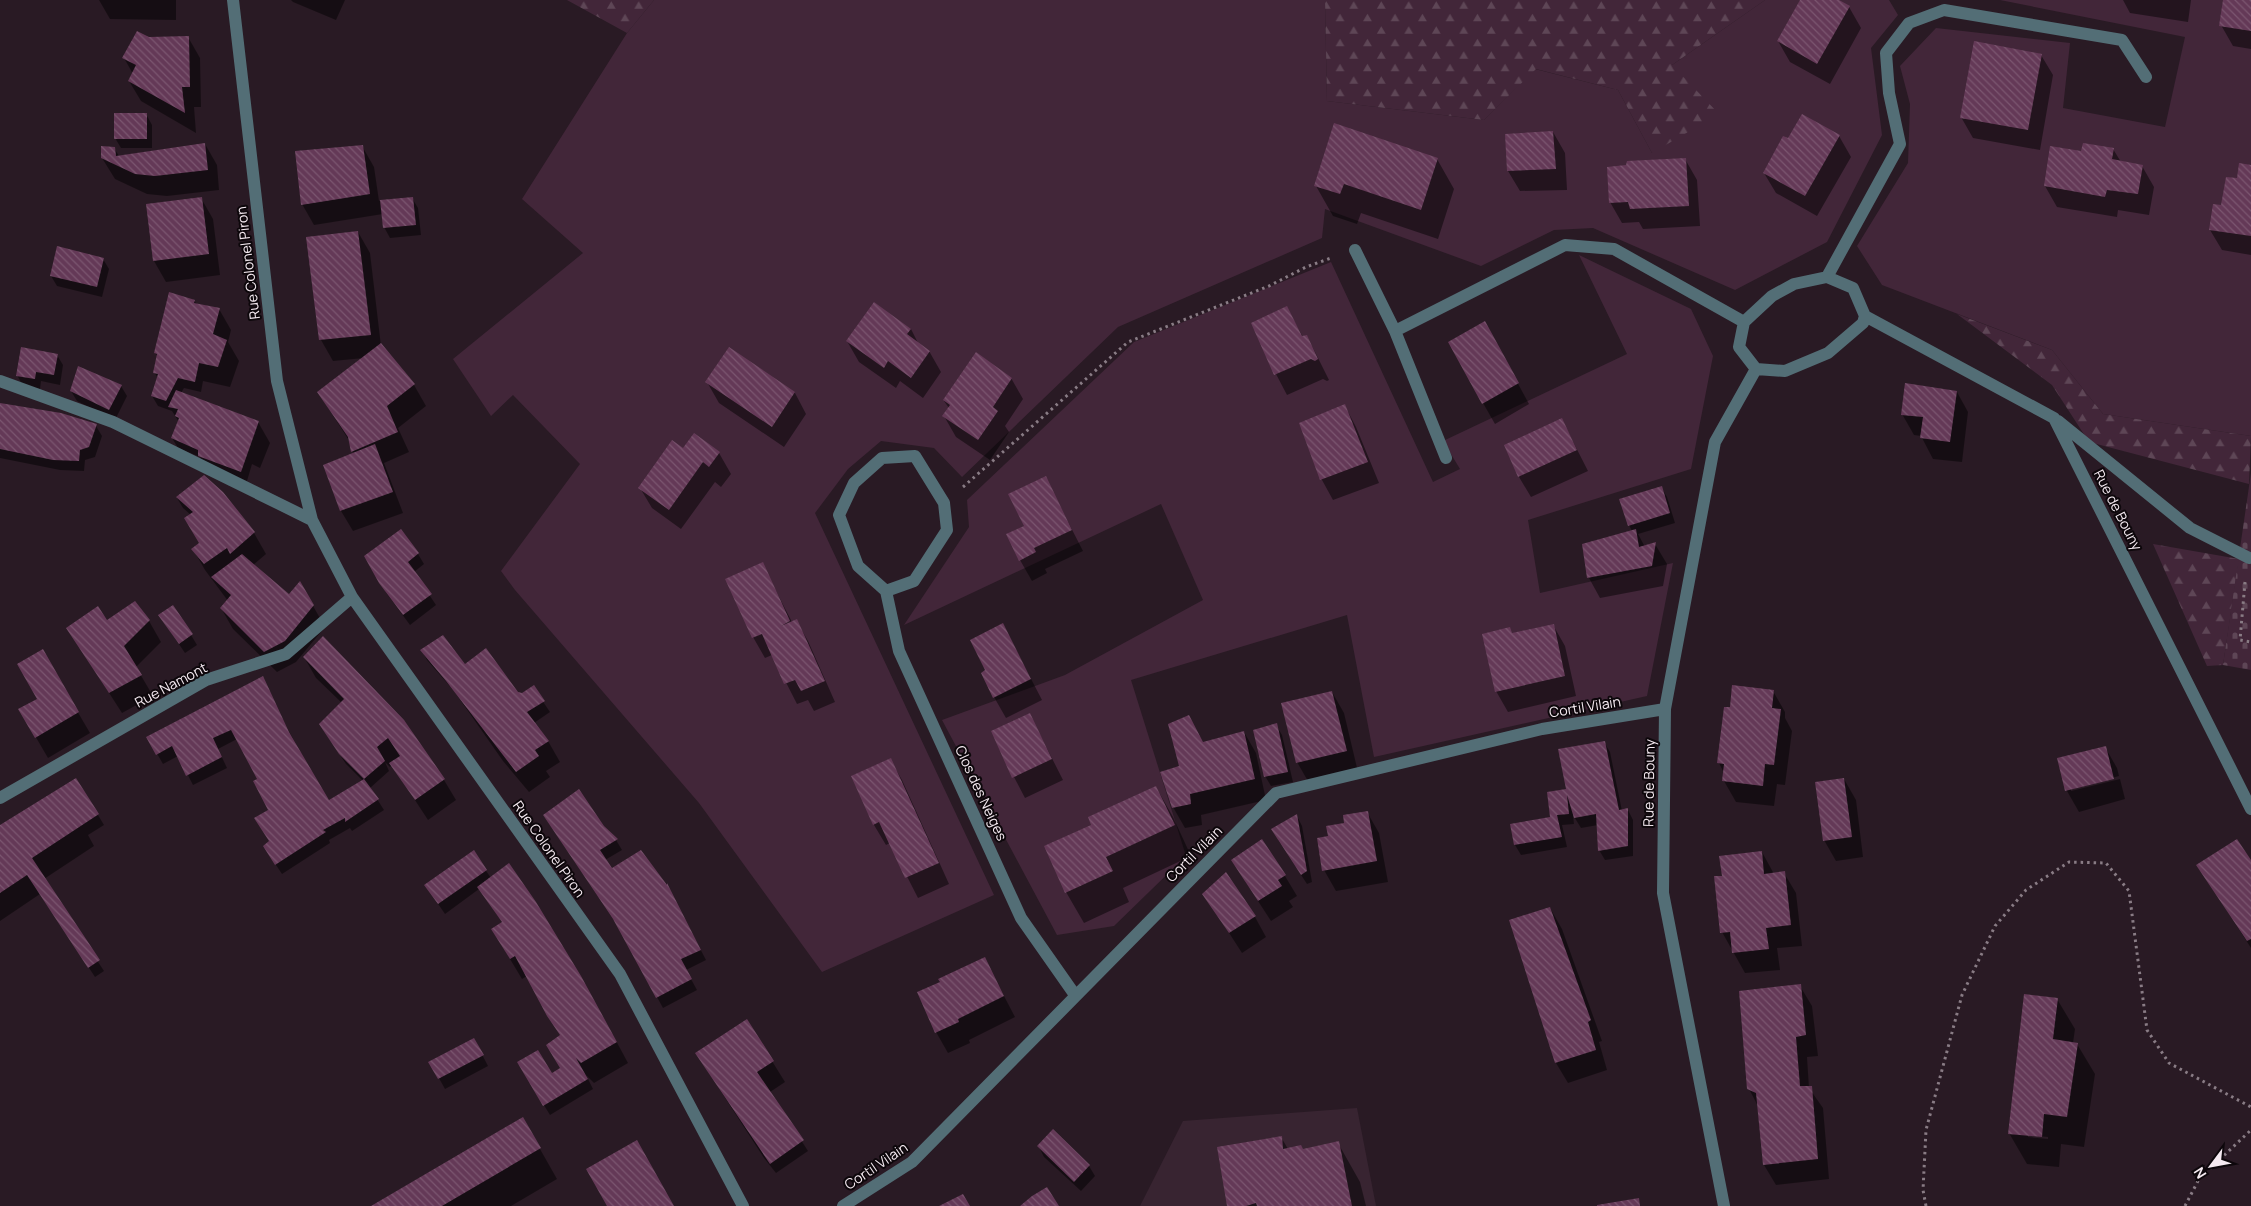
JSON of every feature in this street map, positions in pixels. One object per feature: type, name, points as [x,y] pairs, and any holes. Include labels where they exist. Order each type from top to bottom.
[{"type":"street","name":"Rue Colonel Piron","points":[[233,0],[277,381],[312,520],[352,597],[620,974],[743,1206]]},
{"type":"street","points":[[1827,276],[1900,144],[1889,93],[1886,53],[1909,23],[1944,10],[2122,40],[2146,77]]},
{"type":"street","points":[[1395,331],[1566,245],[1614,249],[1744,322]]},
{"type":"street","points":[[1355,250],[1395,331],[1446,458]]},
{"type":"street","points":[[1865,316],[1863,323],[1828,353],[1785,371],[1756,369],[1739,347],[1744,322],[1772,296],[1794,284],[1827,276],[1852,288],[1865,316],[2054,418],[2190,528],[2249,558]]},
{"type":"street","name":"Rue de Bouny","points":[[1724,1206],[1663,893],[1665,709],[1715,442],[1756,369]]},
{"type":"street","points":[[0,381],[114,422],[312,520]]},
{"type":"street","name":"Rue de Bouny","points":[[2054,418],[2251,808]]},
{"type":"street","points":[[915,456],[944,503],[947,530],[914,581],[886,591],[858,566],[839,515],[854,484],[882,458],[915,456]]},
{"type":"street","name":"Clos des Neiges","points":[[886,591],[899,651],[1021,918],[1075,995]]},
{"type":"street","name":"Rue Namont","points":[[0,798],[206,680],[286,654],[352,597]]},
{"type":"street","name":"Cortil Vilain","points":[[844,1206],[912,1162],[1276,793],[1542,729],[1665,709]]},
{"type":"path","points":[[944,503],[1128,342],[1269,286],[1306,267]]},
{"type":"path","points":[[2249,558],[2240,640],[2251,642]]},
{"type":"path","points":[[1926,1206],[1923,1190],[1926,1130],[1962,995],[1995,926],[2026,890],[2069,862],[2106,863],[2129,891],[2147,1030],[2168,1063],[2251,1107]]},
{"type":"path","points":[[2185,1206],[2199,1179],[2251,1130]]},
{"type":"shaded area","points":[[1357,1108],[1376,1206],[1140,1206],[1183,1121]]},
{"type":"green space","points":[[567,0],[654,0],[627,33]]},
{"type":"green space","points":[[654,0],[1325,0],[1327,101],[1484,120],[1535,69],[1618,90],[1652,153],[1672,65],[1765,0],[1889,0],[1898,15],[1871,48],[1882,135],[1827,242],[1735,290],[1593,228],[1554,230],[1481,266],[1325,209],[1322,238],[1118,327],[962,477],[934,448],[881,441],[848,469],[815,513],[994,895],[822,972],[699,803],[515,590],[501,571],[580,464],[513,395],[491,416],[453,359],[583,253],[522,199],[627,33]]},
{"type":"green space","points":[[1325,0],[1765,0],[1672,65],[1719,114],[1652,153],[1618,90],[1536,69],[1484,120],[1327,101]]},
{"type":"green space","points":[[2000,0],[2251,0],[2251,436],[2103,414],[2052,350],[1882,285],[1857,246],[1908,163],[1910,104],[1900,66],[1936,28],[2070,43],[2063,108],[2165,127],[2185,37]]},
{"type":"green space","points":[[1579,255],[1691,309],[1713,356],[1691,469],[1528,520],[1540,593],[1673,563],[1647,696],[1374,757],[1347,615],[1131,680],[1186,856],[1114,926],[1057,935],[942,720],[1065,675],[1203,600],[1161,504],[904,625],[969,527],[967,500],[1134,342],[1331,262],[1433,482],[1460,469],[1443,441],[1627,354]]},
{"type":"green space","points":[[1957,314],[2052,350],[2103,414],[2251,436],[2249,484],[2089,442],[2052,385]]},
{"type":"green space","points":[[2251,473],[2251,670],[2223,665]]},
{"type":"green space","points":[[2153,544],[2239,559],[2223,665],[2207,666]]},
{"type":"building","points":[[1800,0],[1839,0],[1850,6],[1817,64],[1777,41]]},
{"type":"building","points":[[2223,0],[2251,0],[2251,31],[2219,26]]},
{"type":"building","points":[[137,31],[149,37],[189,36],[190,87],[182,87],[185,113],[128,81],[136,65],[122,58]]},
{"type":"building","points":[[1974,41],[2042,54],[2028,130],[1960,118]]},
{"type":"building","points":[[114,113],[147,113],[147,139],[114,139]]},
{"type":"building","points":[[1802,114],[1840,135],[1805,196],[1763,173],[1783,136],[1788,138]]},
{"type":"building","points":[[1334,123],[1438,158],[1421,210],[1344,184],[1340,194],[1314,186]]},
{"type":"building","points":[[1553,131],[1556,169],[1507,171],[1505,134]]},
{"type":"building","points":[[205,143],[208,170],[155,176],[135,174],[101,158],[101,146],[115,147],[116,156]]},
{"type":"building","points":[[2083,143],[2114,148],[2112,159],[2143,165],[2138,194],[2107,190],[2105,197],[2044,186],[2050,146],[2081,151]]},
{"type":"building","points":[[363,145],[370,194],[301,205],[295,151]]},
{"type":"building","points":[[1686,158],[1689,206],[1630,209],[1628,202],[1609,203],[1607,167],[1626,165],[1627,161]]},
{"type":"building","points":[[2239,163],[2251,165],[2251,236],[2209,230],[2213,204],[2221,205],[2226,177],[2237,178]]},
{"type":"building","points":[[202,197],[209,254],[153,261],[146,204]]},
{"type":"building","points":[[413,197],[416,225],[383,228],[380,200]]},
{"type":"building","points":[[358,231],[371,335],[319,340],[306,237]]},
{"type":"building","points":[[57,246],[104,258],[97,287],[50,276]]},
{"type":"building","points":[[169,292],[195,300],[194,303],[220,308],[213,334],[227,340],[218,367],[199,363],[195,382],[178,378],[166,401],[151,396],[158,374],[153,373],[157,354],[154,353]]},
{"type":"building","points":[[874,302],[911,329],[907,334],[930,351],[911,378],[888,361],[884,368],[846,341]]},
{"type":"building","points":[[1287,306],[1302,336],[1307,335],[1318,359],[1315,361],[1311,359],[1274,375],[1251,323]]},
{"type":"building","points":[[1485,321],[1519,383],[1482,404],[1448,342]]},
{"type":"building","points":[[381,343],[415,384],[387,406],[398,432],[351,452],[348,437],[317,392]]},
{"type":"building","points":[[21,347],[58,354],[54,375],[36,372],[35,379],[16,376]]},
{"type":"building","points":[[729,347],[795,392],[772,427],[705,382]]},
{"type":"building","points":[[976,352],[1012,378],[993,407],[998,411],[978,440],[942,416],[950,405],[943,400]]},
{"type":"building","points":[[78,366],[122,385],[109,410],[70,391]]},
{"type":"building","points":[[1905,383],[1957,391],[1950,442],[1920,438],[1923,417],[1901,415]]},
{"type":"building","points":[[176,390],[259,421],[241,472],[198,456],[198,450],[171,438],[179,418],[175,416],[178,409],[168,407]]},
{"type":"building","points":[[0,403],[61,413],[97,424],[89,447],[80,450],[79,461],[53,460],[0,449]]},
{"type":"building","points":[[1345,404],[1368,462],[1320,480],[1299,423]]},
{"type":"building","points":[[1562,418],[1577,450],[1518,477],[1504,445]]},
{"type":"building","points":[[694,433],[720,452],[709,467],[703,462],[669,510],[638,488],[672,440],[683,448]]},
{"type":"building","points":[[375,444],[393,492],[340,511],[323,465]]},
{"type":"building","points":[[204,475],[223,492],[255,532],[230,554],[227,548],[204,564],[191,549],[199,543],[184,518],[193,512],[176,497]]},
{"type":"building","points":[[1046,476],[1072,530],[1034,548],[1036,552],[1019,561],[1006,534],[1024,526],[1008,494]]},
{"type":"building","points":[[1662,486],[1670,513],[1628,526],[1619,499]]},
{"type":"building","points":[[401,529],[419,553],[408,562],[432,594],[403,615],[379,583],[364,556]]},
{"type":"building","points":[[1636,529],[1639,547],[1656,542],[1652,566],[1587,578],[1582,544]]},
{"type":"building","points":[[242,554],[289,594],[300,581],[314,605],[285,641],[264,652],[220,608],[231,595],[211,577]]},
{"type":"building","points":[[763,562],[790,621],[781,626],[797,619],[825,681],[801,691],[795,680],[784,684],[762,634],[752,638],[725,579]]},
{"type":"building","points":[[135,601],[150,620],[124,646],[142,675],[109,693],[66,628],[98,606],[107,620]]},
{"type":"building","points":[[173,605],[193,634],[179,644],[158,615]]},
{"type":"building","points":[[1003,623],[1031,679],[993,698],[981,673],[985,670],[970,640]]},
{"type":"building","points":[[1554,624],[1565,676],[1495,692],[1482,634],[1510,627],[1512,633]]},
{"type":"building","points":[[443,635],[465,664],[486,648],[518,692],[522,693],[534,685],[545,701],[527,712],[549,741],[535,750],[539,756],[516,772],[420,650]]},
{"type":"building","points":[[323,636],[404,720],[445,779],[415,800],[389,763],[400,756],[388,738],[377,747],[385,761],[364,779],[339,754],[319,724],[344,699],[303,657]]},
{"type":"building","points":[[43,649],[79,712],[35,738],[18,709],[37,699],[17,664]]},
{"type":"building","points":[[263,676],[289,732],[329,800],[364,779],[379,799],[345,822],[345,818],[323,830],[326,832],[275,865],[263,846],[269,841],[254,818],[268,810],[253,781],[257,779],[231,730],[213,738],[222,757],[186,776],[172,746],[156,755],[146,737]]},
{"type":"building","points":[[1732,685],[1774,690],[1772,708],[1781,709],[1774,765],[1765,764],[1763,786],[1722,781],[1724,764],[1717,763],[1724,707],[1730,707]]},
{"type":"building","points":[[1332,691],[1347,751],[1296,763],[1281,703]]},
{"type":"building","points":[[1030,713],[1052,759],[1012,778],[991,731]]},
{"type":"building","points":[[1189,715],[1203,742],[1244,731],[1255,779],[1190,794],[1191,804],[1172,808],[1160,772],[1179,766],[1168,724]]},
{"type":"building","points":[[1277,723],[1288,772],[1264,777],[1253,730]]},
{"type":"building","points":[[1605,741],[1619,810],[1628,808],[1628,846],[1598,851],[1596,814],[1574,818],[1567,795],[1569,814],[1557,815],[1562,837],[1514,845],[1510,824],[1550,817],[1547,792],[1566,789],[1558,749]]},
{"type":"building","points":[[2106,746],[2114,779],[2065,791],[2057,758]]},
{"type":"building","points":[[891,758],[939,863],[905,878],[879,822],[873,825],[851,776]]},
{"type":"building","points":[[76,778],[99,814],[32,858],[100,960],[88,968],[27,875],[0,893],[0,825]]},
{"type":"building","points":[[1844,778],[1852,837],[1823,841],[1815,782]]},
{"type":"building","points":[[1156,786],[1175,825],[1106,857],[1113,871],[1065,893],[1044,846],[1091,825],[1088,817]]},
{"type":"building","points":[[579,789],[604,826],[618,839],[600,850],[612,868],[641,850],[667,885],[667,883],[701,950],[681,959],[692,979],[656,998],[613,919],[543,815]]},
{"type":"building","points":[[1368,811],[1377,861],[1322,871],[1317,838],[1328,836],[1326,826],[1344,823],[1343,815]]},
{"type":"building","points":[[1297,814],[1307,871],[1301,875],[1271,829]]},
{"type":"building","points":[[1262,839],[1286,875],[1278,880],[1282,886],[1258,901],[1231,860]]},
{"type":"building","points":[[2237,839],[2251,860],[2251,939],[2247,941],[2196,865]]},
{"type":"building","points":[[474,850],[487,870],[438,904],[424,885]]},
{"type":"building","points":[[1762,851],[1764,874],[1785,871],[1791,925],[1766,928],[1769,949],[1732,953],[1730,932],[1720,933],[1714,876],[1722,876],[1719,856]]},
{"type":"building","points":[[509,863],[536,902],[581,976],[617,1042],[581,1063],[576,1058],[588,1079],[543,1106],[517,1062],[538,1050],[552,1073],[560,1068],[546,1045],[560,1035],[547,1016],[515,956],[510,959],[491,929],[502,922],[477,887]]},
{"type":"building","points":[[1226,872],[1256,916],[1229,933],[1202,894]]},
{"type":"building","points":[[1550,907],[1591,1020],[1588,1022],[1596,1050],[1555,1063],[1509,920]]},
{"type":"building","points":[[985,957],[1004,996],[958,1019],[959,1022],[935,1033],[917,992],[940,982],[938,979]]},
{"type":"building","points":[[1801,984],[1806,1035],[1796,1037],[1800,1086],[1812,1086],[1818,1159],[1763,1165],[1756,1093],[1747,1089],[1739,991]]},
{"type":"building","points":[[2024,994],[2058,998],[2053,1039],[2078,1043],[2067,1117],[2044,1114],[2042,1137],[2008,1134]]},
{"type":"building","points":[[747,1019],[774,1061],[757,1072],[804,1140],[770,1164],[695,1053]]},
{"type":"building","points":[[474,1038],[484,1055],[438,1079],[428,1062]]},
{"type":"building","points":[[523,1117],[541,1148],[442,1206],[371,1206]]},
{"type":"building","points":[[1053,1129],[1090,1165],[1074,1182],[1037,1146]]},
{"type":"building","points":[[1282,1136],[1283,1149],[1301,1145],[1303,1149],[1339,1141],[1352,1206],[1257,1206],[1256,1203],[1246,1206],[1227,1206],[1217,1147]]},
{"type":"building","points":[[637,1140],[674,1206],[607,1206],[586,1169]]},
{"type":"building","points":[[1047,1187],[1059,1206],[1020,1206],[1032,1196]]},
{"type":"building","points":[[963,1194],[970,1206],[939,1206]]},
{"type":"building","points":[[1639,1198],[1640,1206],[1597,1206],[1597,1205]]}]
